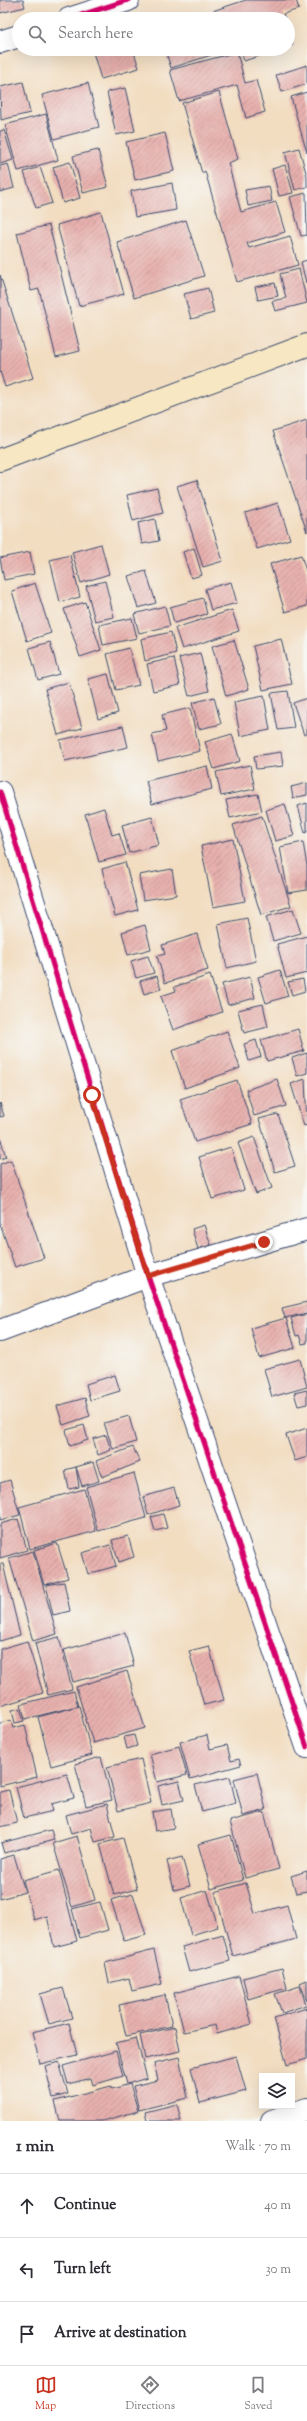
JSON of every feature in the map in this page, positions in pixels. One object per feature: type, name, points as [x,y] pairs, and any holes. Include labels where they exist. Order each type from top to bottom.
[{"type":"main road","points":[[0,460],[307,345]]},
{"type":"street","points":[[89,12],[121,1]]},
{"type":"street","points":[[0,42],[12,38]]},
{"type":"street","points":[[0,792],[148,1276],[307,1747]]},
{"type":"street","points":[[0,1331],[148,1276],[307,1229]]},
{"type":"street","points":[[272,2121],[307,2109]]},
{"type":"building","points":[[0,0],[23,0],[25,7],[0,13]]},
{"type":"building","points":[[246,0],[296,0],[299,9],[289,12],[209,12]]},
{"type":"building","points":[[94,56],[135,56],[139,68],[101,79]]},
{"type":"building","points":[[167,56],[208,56],[171,68]]},
{"type":"building","points":[[222,56],[238,56],[245,83],[256,80],[265,112],[246,118],[237,85],[179,101],[170,70]]},
{"type":"building","points":[[242,56],[259,56],[244,61]]},
{"type":"building","points":[[307,65],[307,84],[282,92],[276,75]]},
{"type":"building","points":[[23,82],[30,113],[1,120],[0,87]]},
{"type":"building","points":[[88,83],[99,127],[54,139],[42,95]]},
{"type":"building","points":[[125,88],[135,131],[116,135],[107,92]]},
{"type":"building","points":[[219,92],[238,159],[228,163],[241,212],[276,202],[285,232],[247,243],[249,248],[290,236],[298,265],[237,282],[205,171],[202,173],[182,103]]},
{"type":"building","points":[[307,92],[307,153],[291,97]]},
{"type":"building","points":[[46,114],[58,160],[18,171],[5,125]]},
{"type":"building","points":[[4,130],[13,160],[0,164],[0,131]]},
{"type":"building","points":[[165,133],[174,171],[135,180],[126,142]]},
{"type":"building","points":[[299,148],[307,176],[307,187],[295,190],[285,152]]},
{"type":"building","points":[[98,150],[108,187],[83,193],[73,156]]},
{"type":"building","points":[[70,162],[80,198],[63,203],[53,167]]},
{"type":"building","points":[[8,164],[14,188],[0,192],[0,166]]},
{"type":"building","points":[[285,165],[293,193],[279,196],[272,169]]},
{"type":"building","points":[[40,167],[52,203],[36,208],[24,172]]},
{"type":"building","points":[[172,183],[176,210],[135,217],[131,191]]},
{"type":"building","points":[[269,186],[272,201],[248,206],[245,190]]},
{"type":"building","points":[[306,193],[307,235],[301,236],[290,197]]},
{"type":"building","points":[[101,212],[124,294],[79,306],[57,225]]},
{"type":"building","points":[[186,220],[204,276],[134,298],[117,242]]},
{"type":"building","points":[[49,225],[80,351],[56,357],[39,289],[31,291],[17,233]]},
{"type":"building","points":[[307,260],[307,283],[306,283],[301,262]]},
{"type":"building","points":[[299,269],[307,303],[275,311],[272,301],[286,298],[280,274]]},
{"type":"building","points":[[0,275],[33,378],[5,387],[0,371]]},
{"type":"building","points":[[275,283],[278,296],[258,300],[255,287]]},
{"type":"building","points":[[208,288],[214,313],[191,319],[184,294]]},
{"type":"building","points":[[307,420],[307,532],[273,431]]},
{"type":"building","points":[[197,480],[223,561],[203,567],[177,486]]},
{"type":"building","points":[[157,488],[163,513],[133,521],[127,495]]},
{"type":"building","points":[[278,503],[290,539],[257,549],[245,513]]},
{"type":"building","points":[[155,519],[159,541],[142,544],[138,523]]},
{"type":"building","points":[[101,544],[109,574],[81,583],[72,552]]},
{"type":"building","points":[[194,548],[202,575],[191,578],[183,552]]},
{"type":"building","points":[[30,552],[34,574],[4,580],[0,558]]},
{"type":"building","points":[[70,555],[80,597],[60,602],[50,560]]},
{"type":"building","points":[[301,555],[307,574],[307,606],[285,612],[270,564]]},
{"type":"building","points":[[146,571],[156,603],[138,608],[128,576]]},
{"type":"building","points":[[105,581],[114,617],[95,621],[86,586]]},
{"type":"building","points":[[231,582],[237,603],[211,610],[205,589]]},
{"type":"building","points":[[35,583],[51,633],[27,641],[12,591]]},
{"type":"building","points":[[203,598],[207,614],[174,623],[170,607]]},
{"type":"building","points":[[85,602],[101,650],[80,657],[64,609]]},
{"type":"building","points":[[165,606],[170,626],[139,633],[134,614]]},
{"type":"building","points":[[232,610],[239,631],[182,649],[175,628]]},
{"type":"building","points":[[132,618],[137,638],[103,645],[99,625]]},
{"type":"building","points":[[171,632],[176,653],[145,661],[141,639]]},
{"type":"building","points":[[281,639],[292,684],[263,690],[253,646]]},
{"type":"building","points":[[234,640],[249,689],[226,696],[212,646]]},
{"type":"building","points":[[50,642],[59,674],[38,680],[29,648]]},
{"type":"building","points":[[129,648],[139,685],[116,690],[107,654]]},
{"type":"building","points":[[200,653],[209,691],[189,696],[179,658]]},
{"type":"building","points":[[174,658],[180,685],[153,691],[147,664]]},
{"type":"building","points":[[108,674],[118,713],[98,719],[88,679]]},
{"type":"building","points":[[69,682],[82,728],[58,735],[45,689]]},
{"type":"building","points":[[288,691],[294,728],[278,730],[271,693]]},
{"type":"building","points":[[264,696],[270,730],[240,736],[234,702]]},
{"type":"building","points":[[214,697],[221,724],[199,729],[192,703]]},
{"type":"building","points":[[307,698],[307,734],[304,735],[293,703]]},
{"type":"building","points":[[190,708],[200,751],[158,761],[152,734],[166,731],[162,715]]},
{"type":"building","points":[[123,726],[128,747],[65,761],[60,740]]},
{"type":"building","points":[[232,734],[240,761],[214,769],[205,742]]},
{"type":"building","points":[[281,752],[283,766],[256,769],[254,756]]},
{"type":"building","points":[[250,765],[255,789],[221,796],[216,772]]},
{"type":"building","points":[[207,766],[212,789],[152,804],[146,781]]},
{"type":"building","points":[[307,783],[307,795],[293,798],[291,787]]},
{"type":"building","points":[[258,794],[262,811],[230,818],[226,800]]},
{"type":"building","points":[[307,803],[307,832],[305,833],[298,806]]},
{"type":"building","points":[[285,804],[294,836],[275,841],[266,810]]},
{"type":"building","points":[[104,808],[112,835],[119,833],[126,855],[99,862],[85,814]]},
{"type":"building","points":[[262,816],[291,906],[261,915],[233,825]]},
{"type":"building","points":[[152,817],[159,845],[129,853],[122,825]]},
{"type":"building","points":[[233,839],[245,901],[213,907],[201,846]]},
{"type":"building","points":[[303,842],[307,866],[307,890],[288,893],[280,847]]},
{"type":"building","points":[[125,862],[138,910],[115,916],[102,869]]},
{"type":"building","points":[[172,869],[176,895],[143,900],[139,875]]},
{"type":"building","points":[[293,909],[301,933],[273,941],[266,917]]},
{"type":"building","points":[[247,918],[256,961],[227,968],[218,924]]},
{"type":"building","points":[[145,925],[151,949],[128,955],[122,932]]},
{"type":"building","points":[[197,934],[208,970],[165,983],[157,956],[165,954],[162,945]]},
{"type":"building","points":[[307,936],[307,973],[286,978],[277,944]]},
{"type":"building","points":[[148,956],[154,973],[136,978],[131,961]]},
{"type":"building","points":[[280,970],[288,996],[266,1003],[258,977]]},
{"type":"building","points":[[210,975],[222,1012],[173,1030],[161,996],[176,991],[174,987]]},
{"type":"building","points":[[157,976],[161,989],[144,994],[140,981]]},
{"type":"building","points":[[250,977],[255,998],[228,1005],[222,984]]},
{"type":"building","points":[[303,979],[305,991],[292,995],[288,982]]},
{"type":"building","points":[[263,1004],[268,1027],[244,1033],[238,1010]]},
{"type":"building","points":[[298,1029],[304,1051],[267,1061],[261,1040]]},
{"type":"building","points":[[227,1031],[240,1068],[185,1088],[172,1051]]},
{"type":"building","points":[[256,1040],[261,1057],[249,1061],[244,1044]]},
{"type":"building","points":[[307,1053],[307,1073],[297,1076],[292,1058]]},
{"type":"building","points":[[277,1079],[286,1106],[254,1116],[246,1090]]},
{"type":"building","points":[[305,1079],[307,1125],[304,1126],[291,1084]]},
{"type":"building","points":[[237,1080],[252,1124],[195,1142],[180,1099]]},
{"type":"building","points":[[0,1103],[4,1116],[0,1117]]},
{"type":"building","points":[[278,1114],[295,1166],[275,1172],[259,1119]]},
{"type":"building","points":[[0,1137],[6,1157],[0,1159]]},
{"type":"building","points":[[254,1137],[272,1188],[256,1194],[238,1143]]},
{"type":"building","points":[[231,1147],[244,1190],[212,1199],[199,1157]]},
{"type":"building","points":[[11,1160],[44,1258],[15,1267],[0,1224],[0,1164]]},
{"type":"building","points":[[204,1225],[211,1245],[198,1249],[192,1229]]},
{"type":"building","points":[[307,1302],[307,1313],[285,1318],[282,1308]]},
{"type":"building","points":[[307,1314],[307,1343],[302,1344],[299,1335],[296,1336],[291,1318]]},
{"type":"building","points":[[286,1318],[295,1348],[259,1358],[251,1328]]},
{"type":"building","points":[[300,1359],[307,1387],[272,1397],[264,1369]]},
{"type":"building","points":[[115,1375],[120,1391],[90,1400],[86,1384]]},
{"type":"building","points":[[307,1390],[307,1404],[298,1406],[294,1393]]},
{"type":"building","points":[[85,1398],[90,1416],[63,1425],[57,1406]]},
{"type":"building","points":[[129,1416],[136,1442],[113,1449],[104,1423]]},
{"type":"building","points":[[84,1425],[88,1440],[70,1446],[66,1430]]},
{"type":"building","points":[[307,1428],[307,1457],[295,1461],[286,1435]]},
{"type":"building","points":[[106,1435],[111,1450],[98,1455],[93,1439]]},
{"type":"building","points":[[133,1447],[140,1462],[102,1477],[96,1461]]},
{"type":"building","points":[[93,1462],[99,1481],[82,1486],[76,1467]]},
{"type":"building","points":[[76,1467],[79,1487],[69,1489],[65,1470]]},
{"type":"building","points":[[134,1473],[146,1518],[98,1531],[86,1487]]},
{"type":"building","points":[[10,1480],[20,1515],[0,1520],[0,1483]]},
{"type":"building","points":[[174,1488],[179,1505],[148,1515],[143,1497]]},
{"type":"building","points":[[84,1489],[96,1531],[30,1549],[19,1507]]},
{"type":"building","points":[[163,1514],[167,1528],[155,1531],[151,1517]]},
{"type":"building","points":[[18,1519],[27,1550],[0,1558],[0,1524]]},
{"type":"building","points":[[128,1536],[134,1557],[119,1562],[112,1540]]},
{"type":"building","points":[[57,1543],[68,1578],[44,1585],[34,1550]]},
{"type":"building","points":[[110,1545],[116,1566],[88,1574],[82,1553]]},
{"type":"building","points":[[33,1551],[57,1634],[33,1641],[9,1558]]},
{"type":"building","points":[[0,1564],[3,1564],[20,1635],[0,1641]]},
{"type":"building","points":[[64,1582],[70,1611],[53,1615],[46,1585]]},
{"type":"building","points":[[125,1633],[134,1666],[73,1682],[64,1650]]},
{"type":"building","points":[[59,1637],[72,1689],[48,1695],[35,1643]]},
{"type":"building","points":[[27,1641],[43,1693],[0,1706],[0,1649]]},
{"type":"building","points":[[209,1646],[224,1700],[204,1705],[189,1651]]},
{"type":"building","points":[[127,1671],[145,1728],[93,1743],[76,1687]]},
{"type":"building","points":[[74,1691],[78,1706],[25,1719],[21,1704]]},
{"type":"building","points":[[79,1706],[92,1755],[51,1766],[38,1717]]},
{"type":"building","points":[[20,1708],[24,1721],[15,1723],[12,1710]]},
{"type":"building","points":[[11,1720],[13,1728],[25,1725],[37,1777],[0,1786],[0,1723]]},
{"type":"building","points":[[134,1735],[137,1746],[127,1749],[124,1737]]},
{"type":"building","points":[[207,1735],[210,1749],[227,1745],[231,1761],[239,1759],[241,1765],[190,1779],[180,1742]]},
{"type":"building","points":[[179,1746],[187,1775],[157,1782],[150,1754]]},
{"type":"building","points":[[101,1757],[112,1800],[86,1806],[75,1764]]},
{"type":"building","points":[[141,1759],[151,1803],[118,1811],[107,1767]]},
{"type":"building","points":[[257,1773],[266,1810],[243,1816],[234,1779]]},
{"type":"building","points":[[67,1774],[74,1798],[51,1804],[53,1811],[24,1818],[16,1787]]},
{"type":"building","points":[[230,1777],[236,1803],[202,1812],[195,1785]]},
{"type":"building","points":[[179,1781],[184,1800],[162,1805],[158,1786]]},
{"type":"building","points":[[9,1790],[17,1823],[0,1827],[0,1792]]},
{"type":"building","points":[[107,1804],[115,1837],[95,1842],[91,1828],[71,1834],[66,1815]]},
{"type":"building","points":[[171,1809],[174,1828],[155,1831],[152,1812]]},
{"type":"building","points":[[264,1812],[279,1869],[245,1878],[230,1821]]},
{"type":"building","points":[[51,1830],[54,1840],[4,1853],[1,1843]]},
{"type":"building","points":[[231,1835],[243,1880],[211,1889],[198,1844]]},
{"type":"building","points":[[77,1836],[95,1900],[72,1907],[53,1843]]},
{"type":"building","points":[[123,1838],[137,1889],[114,1895],[100,1844]]},
{"type":"building","points":[[14,1855],[25,1892],[0,1899],[0,1859]]},
{"type":"building","points":[[182,1857],[190,1886],[174,1890],[167,1861]]},
{"type":"building","points":[[59,1870],[77,1941],[54,1947],[47,1916],[34,1920],[23,1880]]},
{"type":"building","points":[[307,1871],[307,1891],[296,1893],[291,1876]]},
{"type":"building","points":[[246,1883],[255,1914],[287,1905],[296,1939],[233,1956],[215,1892]]},
{"type":"building","points":[[207,1890],[218,1927],[191,1935],[181,1898]]},
{"type":"building","points":[[133,1894],[146,1935],[124,1941],[111,1900]]},
{"type":"building","points":[[100,1902],[108,1930],[80,1938],[72,1909]]},
{"type":"building","points":[[223,1935],[230,1961],[189,1972],[182,1947]]},
{"type":"building","points":[[154,1950],[162,1984],[132,1991],[129,1978],[109,1983],[105,1963]]},
{"type":"building","points":[[282,1968],[287,1988],[248,1999],[243,1978]]},
{"type":"building","points":[[239,1976],[252,2024],[217,2034],[215,2025],[184,2032],[174,1993]]},
{"type":"building","points":[[307,1980],[307,2001],[300,1983]]},
{"type":"building","points":[[300,1986],[306,2005],[282,2013],[275,1994]]},
{"type":"building","points":[[63,1988],[72,2018],[49,2024],[40,1994]]},
{"type":"building","points":[[165,1995],[172,2026],[126,2036],[119,2005]]},
{"type":"building","points":[[307,2008],[307,2059],[287,2065],[274,2018]]},
{"type":"building","points":[[69,2023],[77,2055],[40,2064],[32,2032]]},
{"type":"building","points":[[175,2027],[180,2051],[145,2059],[140,2035]]},
{"type":"building","points":[[136,2038],[147,2078],[127,2084],[116,2043]]},
{"type":"building","points":[[116,2051],[123,2076],[93,2085],[91,2078],[68,2084],[63,2066]]},
{"type":"building","points":[[236,2056],[246,2091],[200,2103],[191,2068]]},
{"type":"building","points":[[179,2057],[188,2098],[139,2110],[133,2086],[158,2080],[154,2063]]},
{"type":"building","points":[[59,2062],[68,2094],[53,2098],[45,2066]]},
{"type":"building","points":[[130,2084],[138,2111],[102,2121],[60,2121],[55,2101],[111,2086],[112,2089]]},
{"type":"building","points":[[177,2104],[181,2121],[147,2121],[145,2112]]},
{"type":"cycle path","points":[[91,12],[128,0]]},
{"type":"cycle path","points":[[0,792],[148,1276],[307,1747]]},
{"type":"route","points":[[92,1095],[148,1276],[264,1242]]}]
